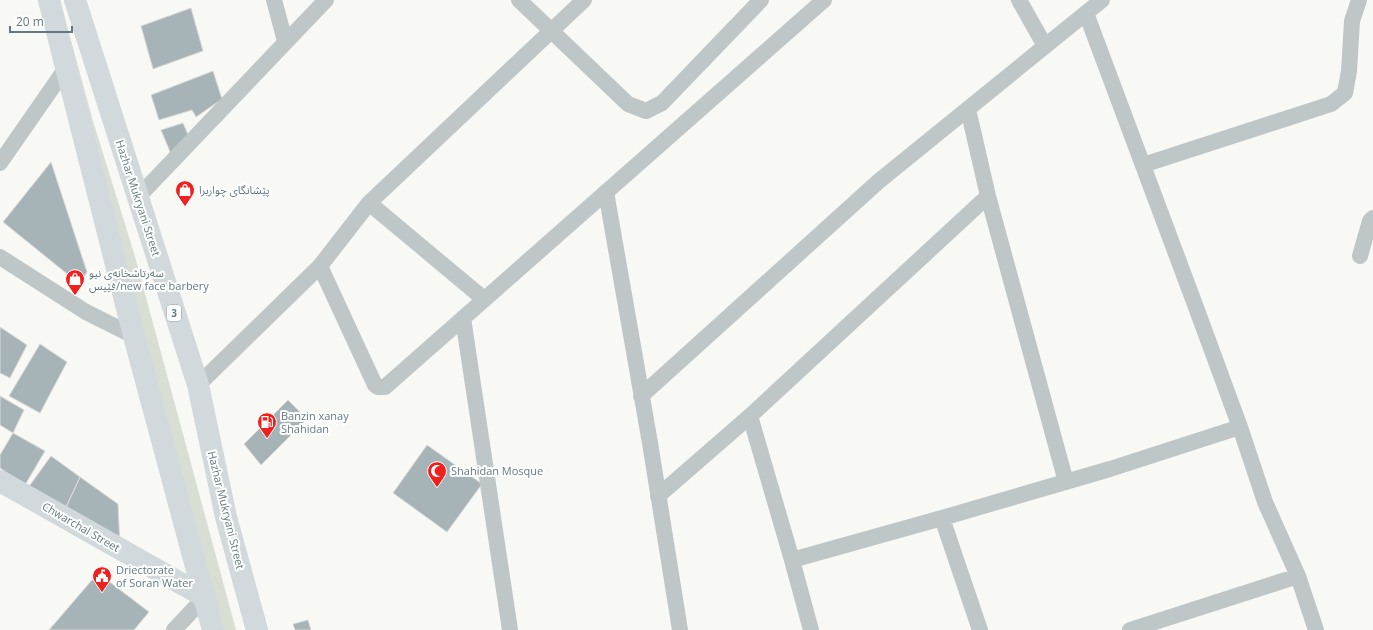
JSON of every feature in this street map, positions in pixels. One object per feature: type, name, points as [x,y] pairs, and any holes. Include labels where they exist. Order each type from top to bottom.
[{"type":"main road","points":[[49,0],[134,336],[213,630]]},
{"type":"main road","name":"Hazhar Mukryani Street","points":[[75,0],[198,385],[226,517],[257,630]]},
{"type":"main road","name":"Chwarchal Street","points":[[0,481],[205,598]]},
{"type":"street","points":[[274,0],[285,41]]},
{"type":"street","points":[[138,197],[285,41],[326,0]]},
{"type":"street","points":[[519,0],[628,104],[646,112],[662,103],[761,0]]},
{"type":"street","points":[[198,385],[320,266],[369,203],[584,0]]},
{"type":"street","points":[[320,266],[375,385],[381,388],[388,385],[824,0]]},
{"type":"street","points":[[1019,0],[1045,46]]},
{"type":"street","points":[[641,396],[879,181],[1102,0]]},
{"type":"street","points":[[1143,165],[1331,104],[1345,93],[1349,71],[1352,21],[1359,0]]},
{"type":"street","points":[[1086,13],[1240,427],[1265,502],[1298,576],[1316,630]]},
{"type":"street","points":[[0,163],[66,68]]},
{"type":"street","points":[[968,109],[988,196],[1066,482]]},
{"type":"street","points":[[606,192],[650,443],[680,630]]},
{"type":"street","points":[[658,496],[750,416],[988,196]]},
{"type":"street","points":[[369,203],[484,299]]},
{"type":"street","points":[[1360,256],[1370,221],[1373,218]]},
{"type":"street","points":[[0,258],[86,312],[134,336]]},
{"type":"street","points":[[463,318],[510,630]]},
{"type":"street","points":[[750,416],[811,630]]},
{"type":"street","points":[[792,560],[1066,482],[1240,427]]},
{"type":"street","points":[[942,518],[980,630]]},
{"type":"street","points":[[1130,630],[1298,576]]},
{"type":"street","points":[[174,630],[205,598]]},
{"type":"shaded area","points":[[60,0],[93,121],[134,253],[236,630],[221,630],[207,587]]},
{"type":"building","points":[[191,8],[203,51],[153,69],[141,26]]},
{"type":"building","points":[[213,71],[222,99],[196,117],[192,110],[159,120],[151,95]]},
{"type":"building","points":[[183,123],[189,137],[171,154],[161,130]]},
{"type":"building","points":[[51,162],[87,272],[81,281],[71,277],[3,222]]},
{"type":"building","points":[[0,327],[27,345],[10,378],[0,373]]},
{"type":"building","points":[[40,344],[67,362],[40,413],[9,396]]},
{"type":"building","points":[[0,396],[24,410],[13,433],[0,425]]},
{"type":"building","points":[[288,400],[307,419],[261,465],[244,444]]},
{"type":"building","points":[[13,433],[45,451],[25,485],[0,468],[0,455]]},
{"type":"building","name":"Shahidan Mosque","points":[[427,445],[482,484],[447,532],[393,493]]},
{"type":"building","points":[[51,456],[80,477],[62,516],[25,492]]},
{"type":"building","points":[[80,477],[118,504],[120,546],[62,516]]},
{"type":"building","name":"Driectorate of Soran Water","points":[[98,573],[149,612],[134,630],[49,630]]},
{"type":"building","points":[[308,620],[311,630],[295,630],[293,624]]},
{"type":"place","name":"پێشانگای چواربرا","points":[[185,207]]},
{"type":"place","name":"سەرتاشخانەی نیو فێیس/new face barbery","points":[[75,296]]},
{"type":"place","name":"Banzin xanay Shahidan","points":[[267,439]]},
{"type":"place","name":"Shahidan Mosque","points":[[437,488]]},
{"type":"place","name":"Driectorate of Soran Water","points":[[102,593]]}]
